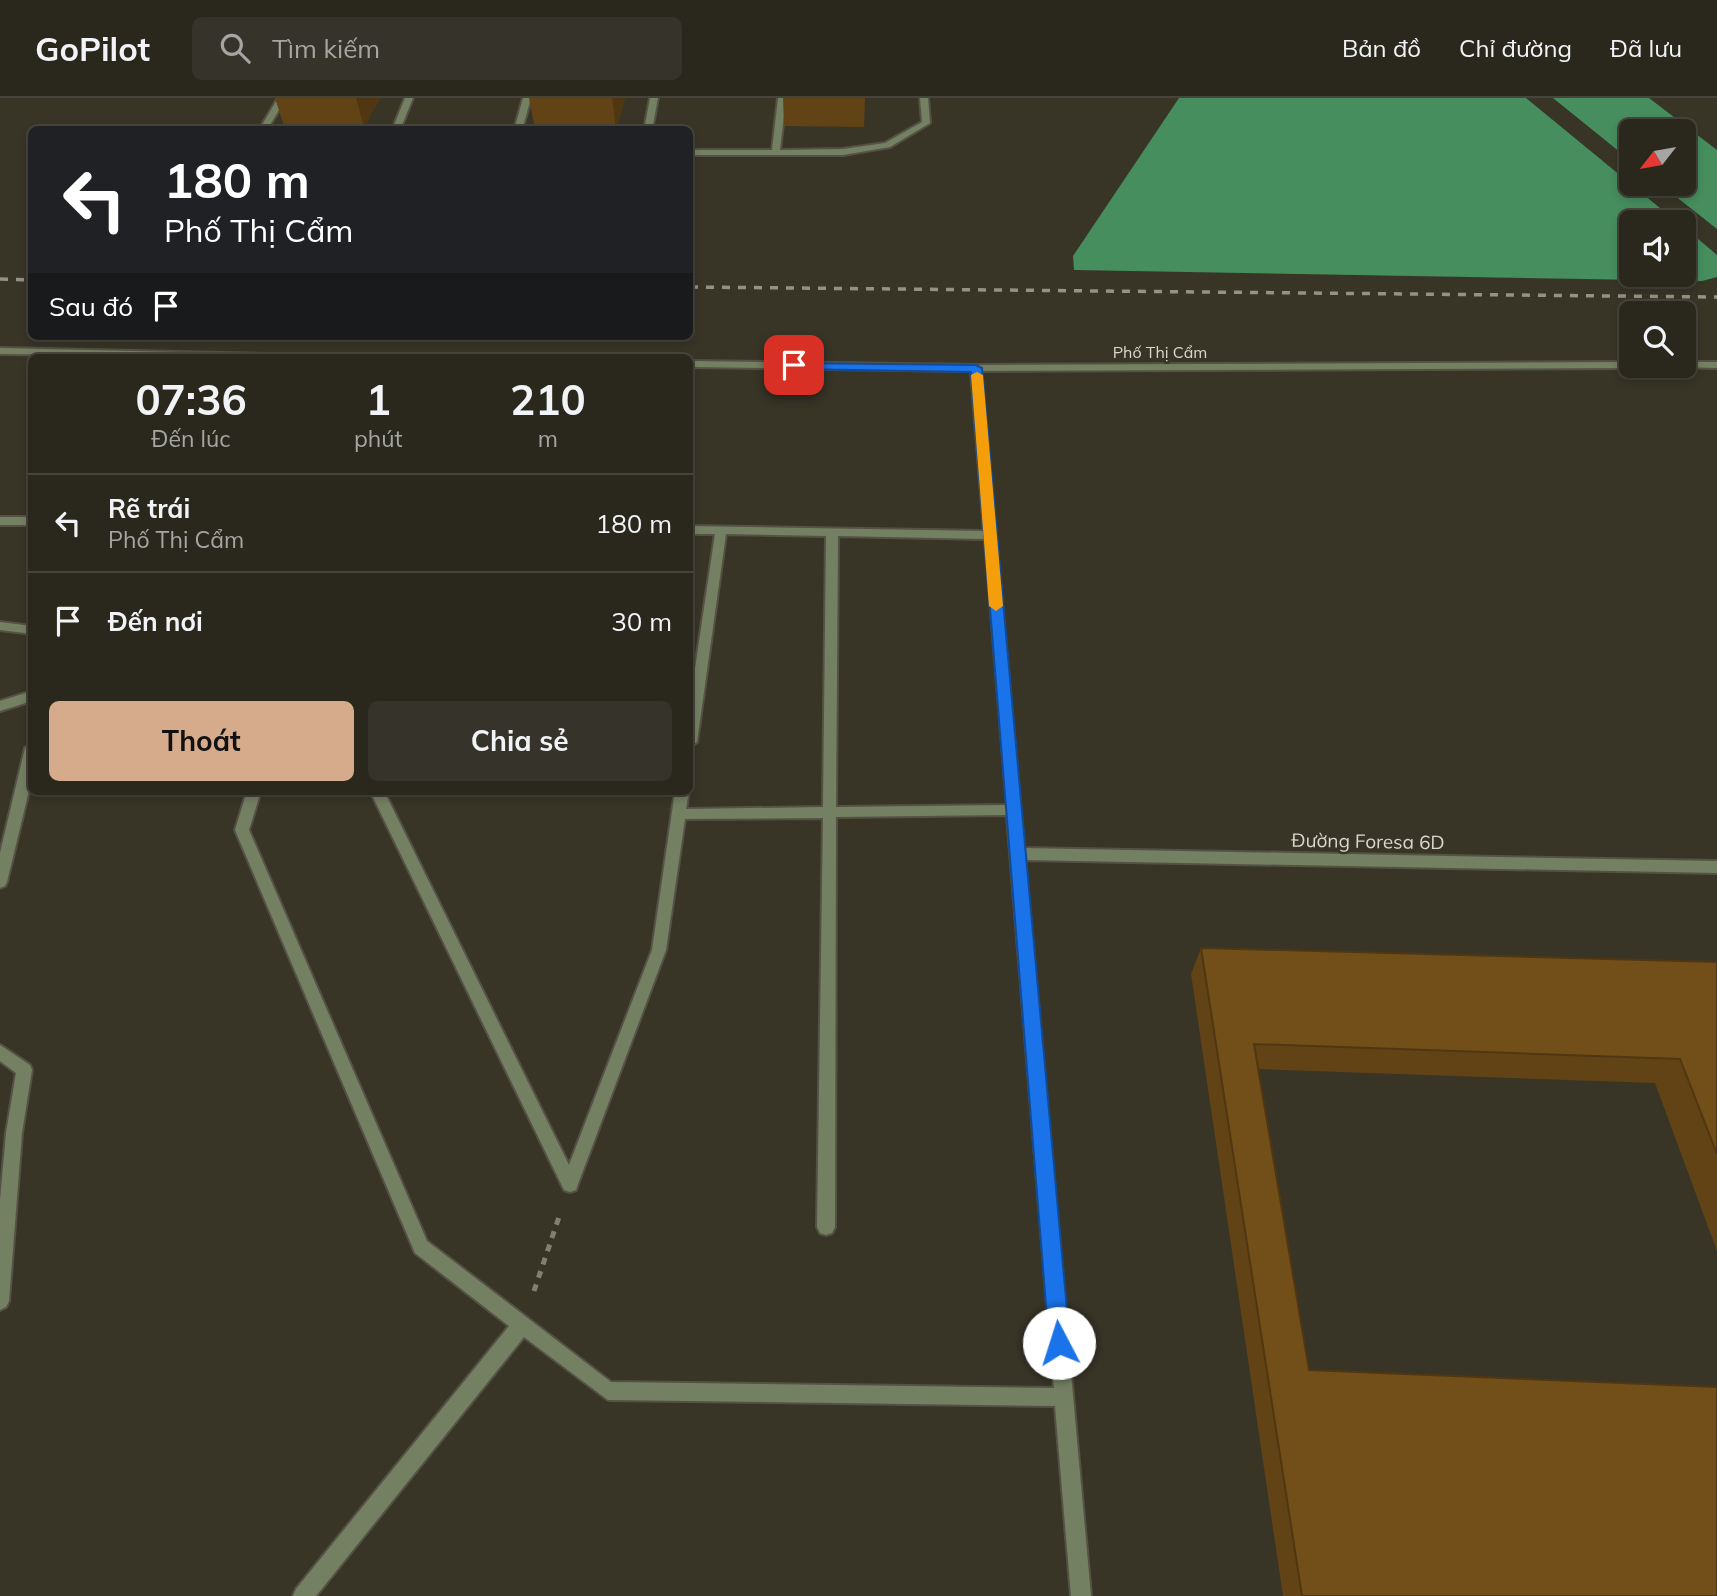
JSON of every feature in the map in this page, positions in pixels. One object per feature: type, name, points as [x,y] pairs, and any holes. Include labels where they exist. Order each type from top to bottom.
[{"type":"street","points":[[265,126],[282,98]]},
{"type":"street","points":[[398,126],[409,98]]},
{"type":"street","points":[[519,126],[527,98]]},
{"type":"street","points":[[649,126],[654,98]]},
{"type":"street","points":[[776,152],[782,98]]},
{"type":"street","points":[[693,153],[843,152],[887,145],[926,123],[924,98]]},
{"type":"street","points":[[0,351],[104,354]]},
{"type":"street","name":"Phố Thị Cẩm","points":[[693,364],[976,368],[1619,365]]},
{"type":"street","points":[[1696,365],[1717,365]]},
{"type":"street","points":[[976,368],[1081,1596]]},
{"type":"street","points":[[0,521],[28,521]]},
{"type":"street","points":[[693,530],[990,535]]},
{"type":"street","points":[[693,721],[721,530]]},
{"type":"street","points":[[826,1227],[832,532]]},
{"type":"street","points":[[0,626],[28,630]]},
{"type":"street","points":[[0,706],[28,697]]},
{"type":"street","points":[[0,882],[10,828],[28,763]]},
{"type":"street","points":[[253,795],[243,830],[421,1247],[608,1391],[1064,1397]]},
{"type":"street","points":[[379,795],[570,1184]]},
{"type":"street","points":[[570,1184],[659,950],[681,795]]},
{"type":"street","points":[[679,814],[830,810],[1013,810]]},
{"type":"street","name":"Đường Foresa 6D","points":[[1018,854],[1717,867]]},
{"type":"street","points":[[0,1052],[24,1070],[14,1133],[0,1301]]},
{"type":"street","points":[[303,1596],[522,1325]]},
{"type":"path","points":[[522,1325],[570,1184]]},
{"type":"shaded area","points":[[1179,98],[1526,98],[1619,174],[1619,196],[1645,196],[1662,210],[1619,210],[1619,280],[1074,270],[1073,256]]},
{"type":"shaded area","points":[[1553,98],[1649,98],[1676,119],[1619,119],[1619,151]]},
{"type":"shaded area","points":[[1696,134],[1717,150],[1717,229],[1675,196],[1696,196]]},
{"type":"shaded area","points":[[1696,237],[1717,255],[1717,277],[1696,281]]},
{"type":"building","points":[[1201,948],[1717,962],[1717,1154],[1680,1059],[1254,1044],[1309,1370],[1717,1387],[1717,1596],[1302,1596]]},
{"type":"railway","points":[[0,279],[28,280]]},
{"type":"railway","points":[[693,287],[1717,297]]},
{"type":"slow traffic","points":[[977,375],[996,606]]},
{"type":"route","points":[[794,365],[976,368],[1059,1343]]}]
